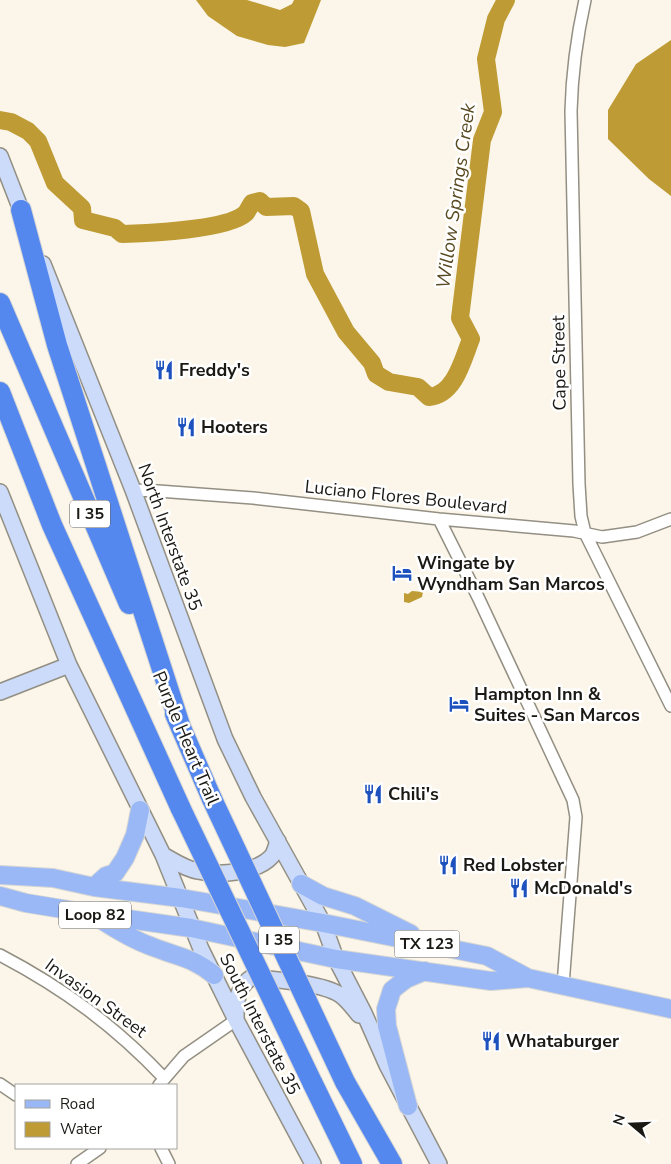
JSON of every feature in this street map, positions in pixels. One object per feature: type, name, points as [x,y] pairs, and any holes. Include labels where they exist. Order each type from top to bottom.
[{"type":"highway","points":[[18,202],[57,346],[180,725]]},
{"type":"highway","name":"Purple Heart Trail","points":[[0,303],[212,799],[345,1082],[392,1164]]},
{"type":"highway","name":"Purple Heart Trail","points":[[0,392],[47,511],[181,809],[352,1164]]},
{"type":"highway","points":[[0,421],[47,511]]},
{"type":"main road","name":"North Interstate 35","points":[[0,156],[133,490],[225,739],[253,797],[323,923]]},
{"type":"main road","points":[[0,492],[68,664],[163,855],[181,898]]},
{"type":"main road","points":[[0,692],[68,664]]},
{"type":"main road","points":[[94,887],[106,876],[115,873],[125,858],[136,835],[140,810]]},
{"type":"main road","points":[[163,855],[182,866],[198,872],[234,873],[262,863],[273,855],[278,841]]},
{"type":"main road","name":"TX 123","points":[[0,875],[53,878],[94,887],[181,898],[323,923],[486,956],[528,978]]},
{"type":"main road","points":[[302,884],[323,896],[355,906],[431,945]]},
{"type":"main road","name":"Loop 82","points":[[0,896],[93,914],[191,928]]},
{"type":"main road","name":"South Interstate 35","points":[[181,898],[191,928],[236,1020],[313,1164]]},
{"type":"main road","points":[[93,914],[127,936],[192,960],[214,975]]},
{"type":"main road","points":[[323,923],[336,959],[345,974],[387,1065],[439,1164]]},
{"type":"main road","name":"TX 123","points":[[191,928],[336,959],[491,981],[528,978],[671,1009]]},
{"type":"main road","points":[[408,1106],[387,1026],[386,1009],[392,990],[406,979],[425,971]]},
{"type":"main road","points":[[236,1020],[236,1002],[239,991],[245,982],[252,978],[313,986],[343,996],[370,1027]]},
{"type":"street","name":"Cape Street","points":[[584,0],[571,86],[570,110],[579,484],[582,516],[585,533],[671,706]]},
{"type":"street","name":"Luciano Flores Boulevard","points":[[133,490],[158,490],[253,498],[585,533],[602,537],[637,532],[671,519]]},
{"type":"street","points":[[439,518],[573,800],[576,817],[563,985]]},
{"type":"street","name":"Invasion Street","points":[[0,954],[68,995],[111,1027],[137,1050],[161,1082]]},
{"type":"street","points":[[161,1082],[184,1056],[236,1020]]},
{"type":"street","points":[[0,1084],[15,1094]]},
{"type":"street","points":[[162,1149],[169,1164]]},
{"type":"street","points":[[76,1164],[93,1150]]},
{"type":"water","points":[[196,0],[247,0],[280,10],[292,4],[294,0],[321,0],[304,43],[285,47],[268,45],[237,36],[208,16]]},
{"type":"water","points":[[671,40],[671,196],[649,179],[608,139],[608,110],[636,64]]},
{"type":"water","points":[[412,591],[423,592],[422,597],[409,603],[404,602],[404,593],[408,594]]},
{"type":"waterway","name":"Willow Springs Creek","points":[[0,120],[11,122],[28,131],[38,141],[55,183],[82,208],[83,220],[115,228],[122,234],[187,230],[223,223],[237,219],[246,213],[252,203],[260,201],[266,207],[294,206],[301,211],[315,274],[346,332],[372,363],[376,374],[389,382],[418,387],[429,397],[438,395],[452,383],[457,375],[471,339],[460,318],[482,140],[493,112],[486,59],[496,19],[506,0]]},
{"type":"place","name":"Freddy's","points":[[164,370]]},
{"type":"place","name":"Hooters","points":[[186,427]]},
{"type":"place","name":"Wingate by Wyndham San Marcos","points":[[402,573]]},
{"type":"place","name":"Hampton Inn & Suites - San Marcos","points":[[459,704]]},
{"type":"place","name":"Chili's","points":[[373,794]]},
{"type":"place","name":"Red Lobster","points":[[448,865]]},
{"type":"place","name":"McDonald's","points":[[519,888]]},
{"type":"place","name":"Whataburger","points":[[491,1041]]}]
